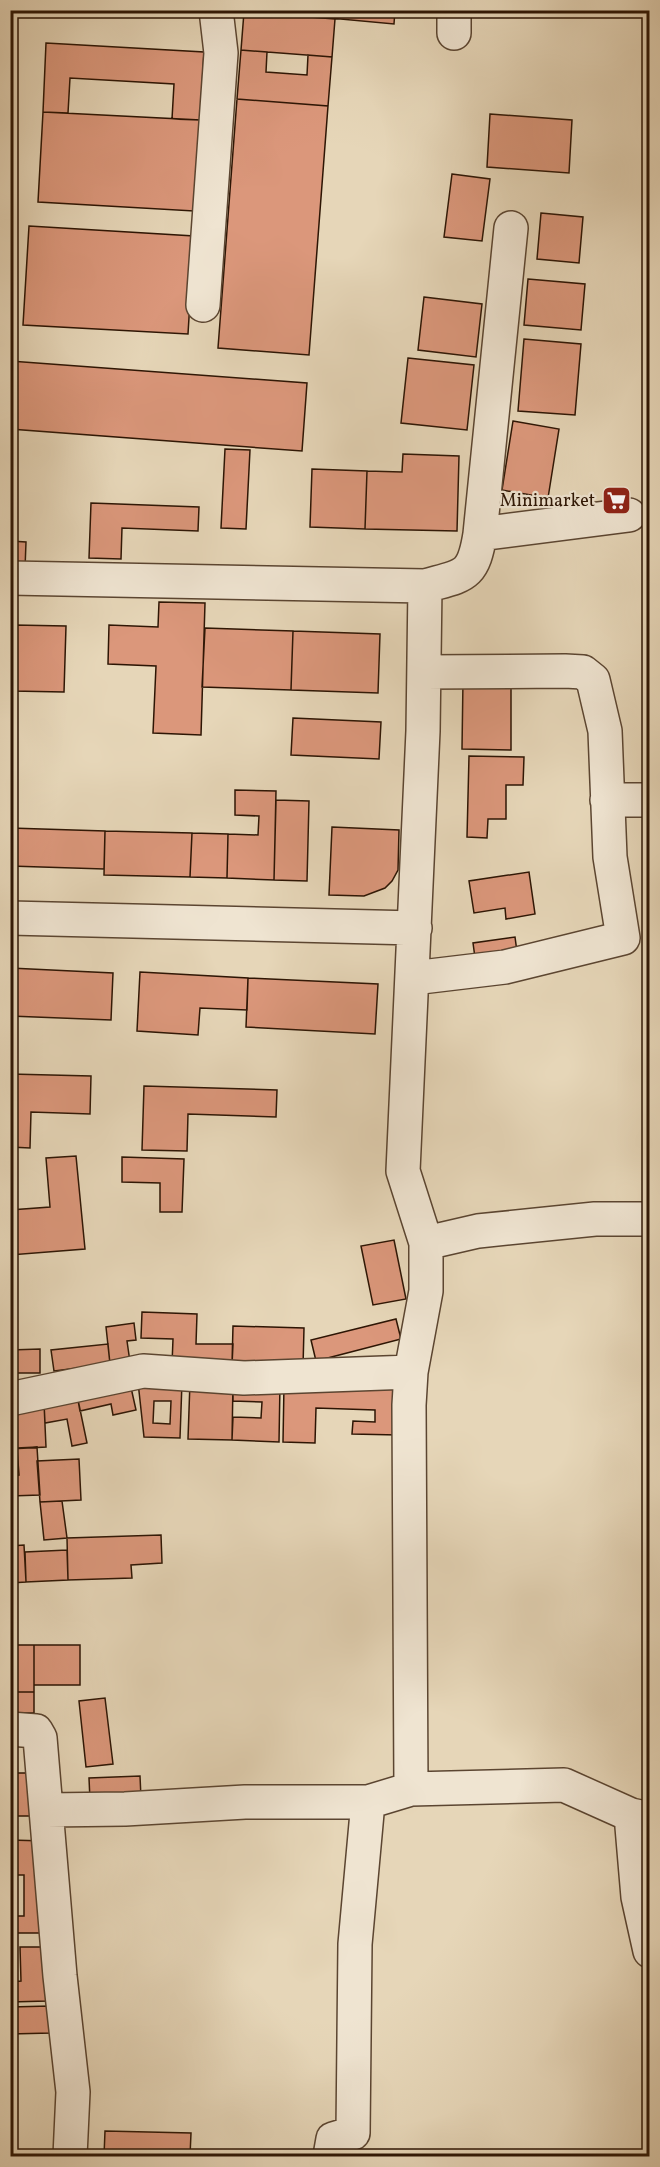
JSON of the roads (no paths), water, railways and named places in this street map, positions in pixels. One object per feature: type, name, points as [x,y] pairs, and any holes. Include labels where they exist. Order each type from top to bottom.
[{"type":"street","points":[[203,305],[221,53],[216,10]]},
{"type":"street","points":[[10,578],[425,586],[456,577],[470,570],[480,534],[511,228]]},
{"type":"street","points":[[480,534],[629,515]]},
{"type":"street","points":[[411,1789],[409,1405],[411,1372],[426,1291],[426,1243],[404,1171],[425,672],[425,586]]},
{"type":"street","points":[[413,978],[505,967],[623,938],[610,857],[605,731],[593,680],[583,672],[425,672]]},
{"type":"street","points":[[607,800],[650,800]]},
{"type":"street","points":[[10,918],[415,928]]},
{"type":"street","points":[[426,1243],[477,1231],[596,1219],[650,1219]]},
{"type":"street","points":[[10,1399],[143,1371],[244,1378],[411,1372]]},
{"type":"street","points":[[10,1729],[36,1731],[40,1738],[60,1976],[73,2092],[70,2157]]},
{"type":"street","points":[[47,1810],[125,1809],[245,1802],[368,1802],[411,1789],[564,1785],[640,1817],[638,1897],[650,1951]]},
{"type":"street","points":[[330,2157],[333,2139],[353,2133],[355,1944],[368,1802]]},
{"type":"place","name":"Minimarket","points":[[616,500]]}]
